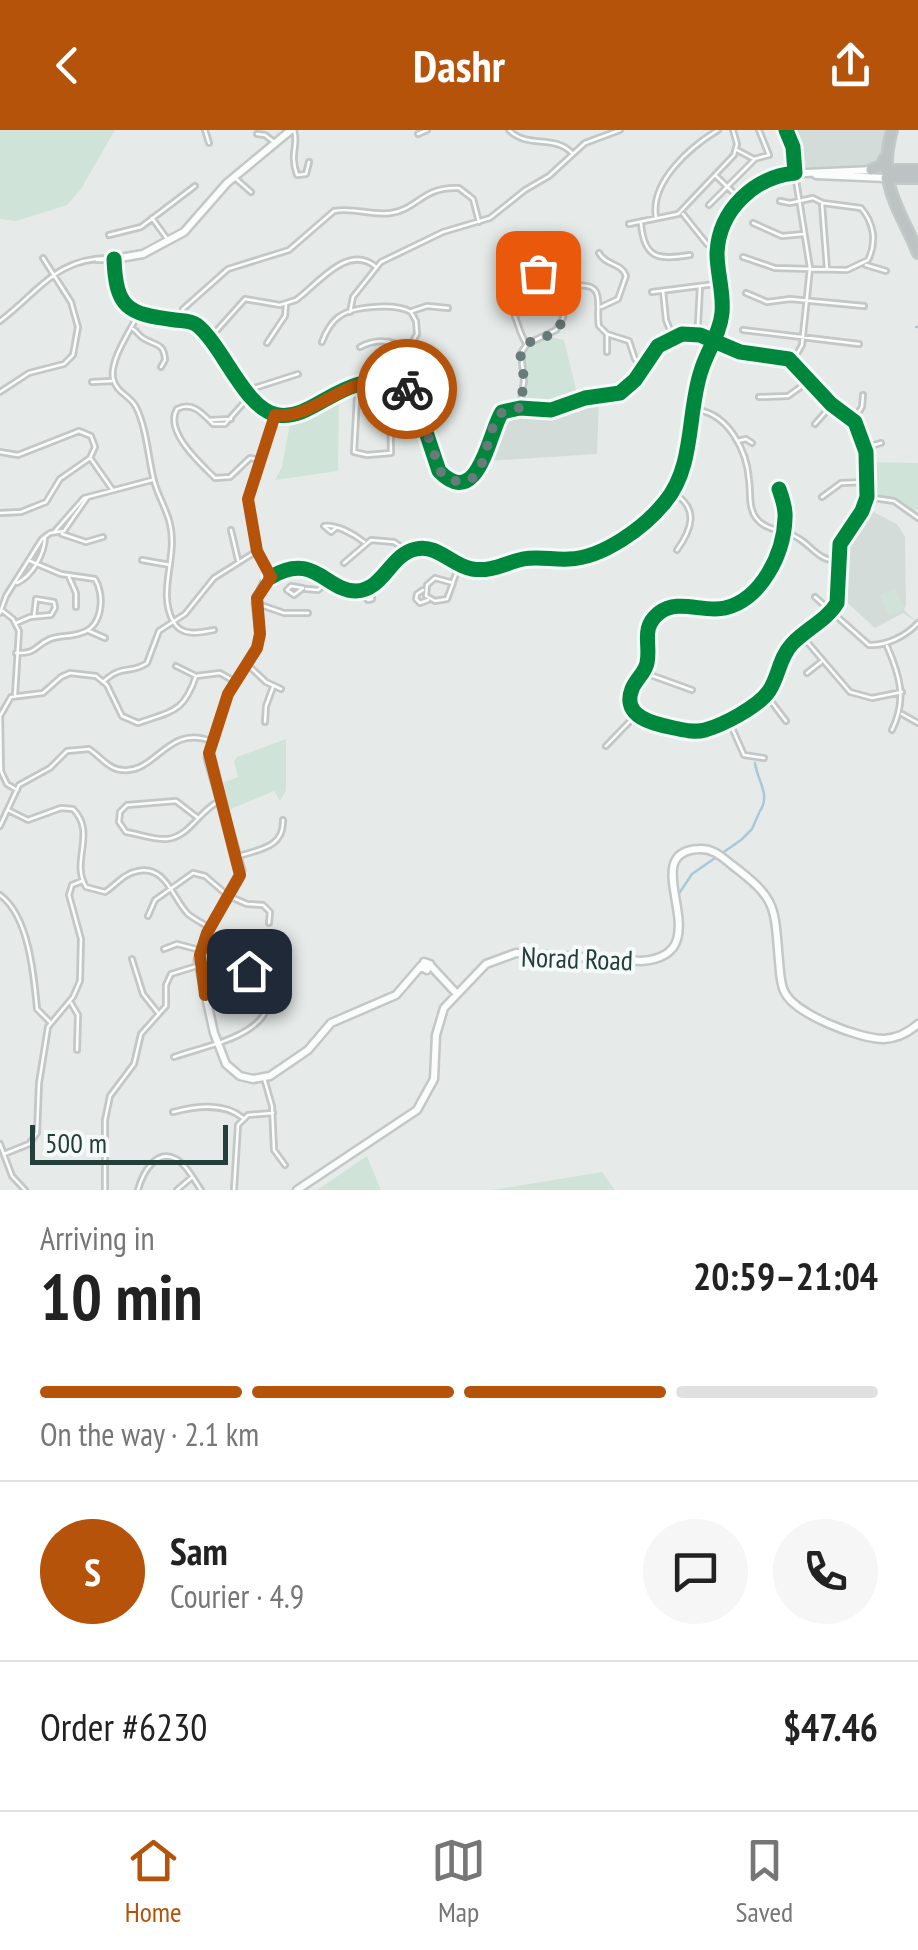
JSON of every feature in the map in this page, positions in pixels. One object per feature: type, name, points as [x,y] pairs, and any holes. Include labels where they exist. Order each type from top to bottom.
[{"type":"highway","points":[[871,174],[886,157],[892,130]]},
{"type":"highway","points":[[886,157],[887,178],[918,254]]},
{"type":"highway","points":[[871,174],[887,178],[917,174]]},
{"type":"street","points":[[206,130],[209,142]]},
{"type":"street","points":[[0,321],[53,274],[74,263],[137,257],[196,222],[234,177],[292,130],[297,175],[306,174],[310,162]]},
{"type":"street","points":[[418,134],[426,130]]},
{"type":"street","points":[[509,130],[523,140],[562,144],[573,154]]},
{"type":"street","points":[[350,312],[350,302],[376,267],[443,232],[479,222],[549,176],[591,140],[620,130]]},
{"type":"street","points":[[657,220],[655,200],[661,184],[702,141],[718,130]]},
{"type":"street","points":[[629,224],[682,211],[736,150],[733,130]]},
{"type":"street","points":[[709,205],[754,159],[770,156],[759,130]]},
{"type":"street","points":[[786,130],[792,141],[810,268],[804,337],[793,361]]},
{"type":"street","points":[[257,134],[274,143]]},
{"type":"street","points":[[736,150],[754,159]]},
{"type":"street","points":[[426,968],[390,998],[330,1023],[308,1050],[264,1078],[246,1078],[226,1064],[199,966],[210,927],[240,875],[238,856],[209,762],[225,699],[259,642],[256,604],[261,588],[283,571],[311,570],[347,590],[360,590],[372,586],[407,552],[428,548],[459,566],[492,570],[530,558],[569,559],[586,556],[640,526],[673,492],[685,459],[700,375],[722,316],[717,258],[720,236],[740,199],[768,179],[795,173],[871,174],[887,178]]},
{"type":"street","points":[[716,176],[740,199]]},
{"type":"street","points":[[234,177],[251,192]]},
{"type":"street","points":[[108,235],[138,228],[195,186]]},
{"type":"street","points":[[180,320],[183,309],[228,269],[289,250],[334,210],[390,213],[429,191],[458,188],[473,199],[479,222]]},
{"type":"street","points":[[743,257],[774,268],[852,270],[864,264],[873,245],[868,218],[855,206],[812,198],[780,200]]},
{"type":"street","points":[[823,203],[827,269]]},
{"type":"street","points":[[682,211],[707,244]]},
{"type":"street","points":[[152,218],[167,238]]},
{"type":"street","points":[[640,222],[644,242],[651,252],[669,258],[690,255]]},
{"type":"street","points":[[753,224],[782,236],[805,233]]},
{"type":"street","points":[[599,253],[626,276],[618,299],[599,307]]},
{"type":"street","points":[[0,392],[28,373],[64,364],[74,355],[77,323],[69,298],[43,258]]},
{"type":"street","points":[[209,339],[245,299],[286,304],[348,259],[364,258],[376,267]]},
{"type":"street","points":[[114,259],[117,292],[125,305],[139,313],[195,324],[261,409],[275,415],[292,415],[354,385],[394,384],[406,389],[414,397],[436,465],[446,478],[460,481],[474,476],[483,465],[498,417],[516,409],[555,409],[585,398],[620,392],[635,380],[658,346],[672,336],[694,334],[740,352],[782,356],[793,361],[852,420],[865,447],[866,497],[862,512],[842,540],[840,592],[832,610],[785,653],[766,695],[748,710],[695,731],[654,724],[636,715],[630,694],[648,660],[646,633],[656,615],[673,606],[716,609],[741,601],[766,576],[784,532],[786,514],[779,488]]},
{"type":"street","points":[[518,262],[568,291]]},
{"type":"street","points":[[864,264],[886,271]]},
{"type":"street","points":[[652,292],[720,284]]},
{"type":"street","points":[[516,409],[524,381],[520,357],[527,344],[556,330],[563,318],[564,299],[578,285],[591,287],[598,296],[597,322],[608,334],[629,341],[634,359],[644,367]]},
{"type":"street","points":[[698,324],[700,286]]},
{"type":"street","points":[[663,290],[672,336]]},
{"type":"street","points":[[746,293],[767,302],[864,306]]},
{"type":"street","points":[[267,343],[285,316],[286,304]]},
{"type":"street","points":[[508,304],[527,344]]},
{"type":"street","points":[[322,342],[338,318],[350,312],[390,305],[410,312],[427,306],[448,308]]},
{"type":"street","points":[[354,385],[354,452],[392,453],[390,402],[397,368],[417,328],[410,312]]},
{"type":"street","points":[[139,313],[113,367],[114,381],[120,394],[136,408],[154,480],[170,523],[174,552],[166,580],[173,622],[188,633],[214,630]]},
{"type":"street","points":[[690,314],[700,315]]},
{"type":"street","points":[[132,328],[162,348],[165,360],[161,367]]},
{"type":"street","points":[[744,330],[859,344]]},
{"type":"street","points":[[607,352],[608,334]]},
{"type":"street","points":[[360,348],[388,340],[442,367]]},
{"type":"street","points":[[262,460],[250,458],[230,477],[214,478],[176,434],[172,423],[177,409],[196,409],[218,425],[231,419],[250,395],[298,374]]},
{"type":"street","points":[[759,397],[788,396],[810,380]]},
{"type":"street","points":[[92,382],[114,381]]},
{"type":"street","points":[[852,420],[862,407],[863,395]]},
{"type":"street","points":[[814,424],[832,404]]},
{"type":"street","points":[[693,409],[717,416],[737,441],[747,466],[755,516],[766,527],[799,539],[821,558],[839,560]]},
{"type":"street","points":[[271,577],[257,551],[248,499],[275,415]]},
{"type":"street","points":[[0,452],[18,455],[79,431],[94,441],[90,458],[60,479],[46,502],[22,512],[0,513]]},
{"type":"street","points":[[737,441],[746,439],[752,443]]},
{"type":"street","points":[[865,447],[881,443]]},
{"type":"street","points":[[90,458],[114,491]]},
{"type":"street","points":[[15,696],[19,631],[1,612],[6,596],[32,563],[45,538],[58,532],[79,502],[154,480]]},
{"type":"street","points":[[822,497],[841,483],[867,482]]},
{"type":"street","points":[[673,492],[685,501],[692,515],[690,531],[677,550]]},
{"type":"street","points":[[866,497],[898,503],[918,518]]},
{"type":"street","points":[[336,528],[365,543]]},
{"type":"street","points":[[232,530],[238,562]]},
{"type":"street","points":[[58,532],[86,542],[103,537]]},
{"type":"street","points":[[344,563],[365,543],[376,539],[394,542],[407,552]]},
{"type":"street","points":[[104,682],[119,668],[147,663],[156,635],[189,610],[214,578],[257,551]]},
{"type":"street","points":[[142,560],[171,565]]},
{"type":"street","points":[[16,653],[32,653],[48,640],[89,630],[100,608],[99,586],[92,577],[69,576],[32,563]]},
{"type":"street","points":[[453,583],[435,578],[416,598],[420,603],[448,599],[459,566]]},
{"type":"street","points":[[69,576],[76,593],[76,607]]},
{"type":"street","points":[[303,588],[318,590],[330,580]]},
{"type":"street","points":[[425,590],[429,600]]},
{"type":"street","points":[[815,598],[862,642],[875,646],[917,626]]},
{"type":"street","points":[[16,624],[34,616],[51,615],[54,602],[36,599],[34,616]]},
{"type":"street","points":[[256,604],[284,613],[308,613]]},
{"type":"street","points":[[89,630],[105,638]]},
{"type":"street","points":[[802,636],[846,690],[875,698],[902,692]]},
{"type":"street","points":[[886,643],[902,692],[900,713],[892,730]]},
{"type":"street","points":[[807,673],[822,661]]},
{"type":"street","points":[[247,664],[281,689]]},
{"type":"street","points":[[176,666],[196,676],[220,673],[235,681]]},
{"type":"street","points":[[643,673],[692,690]]},
{"type":"street","points":[[17,790],[7,784],[0,771],[0,716],[6,702],[15,696],[43,693],[70,674],[96,676],[104,682],[122,716],[138,723],[182,706],[196,676]]},
{"type":"street","points":[[264,722],[274,686]]},
{"type":"street","points":[[766,695],[786,721]]},
{"type":"street","points":[[2,698],[6,702]]},
{"type":"street","points":[[900,713],[918,723]]},
{"type":"street","points":[[606,746],[636,715]]},
{"type":"street","points":[[728,719],[744,756],[764,758]]},
{"type":"street","points":[[0,826],[24,780],[50,768],[62,754],[74,748],[89,749],[108,765],[124,771],[143,766],[172,743],[201,738],[212,742]]},
{"type":"street","points":[[198,818],[184,805],[172,801],[127,805],[120,812],[119,822],[126,832],[163,839],[182,834],[198,818],[210,806],[222,800]]},
{"type":"street","points":[[8,810],[28,820],[61,808],[78,813],[85,836],[79,862],[82,880],[92,890],[104,892],[124,876],[145,870],[160,876],[190,915],[210,927]]},
{"type":"street","points":[[238,856],[276,843],[283,830],[282,820]]},
{"type":"street","name":"Norad Road","points":[[300,1190],[398,1126],[424,1102],[434,1079],[439,1019],[479,969],[496,958],[516,953],[641,960],[656,958],[674,945],[681,928],[671,884],[674,865],[691,850],[705,849],[720,856],[763,888],[771,900],[782,982],[786,995],[799,1010],[880,1038],[903,1034],[918,1024]]},
{"type":"street","points":[[148,916],[152,904],[188,875],[199,873],[246,904],[264,904],[270,912],[269,923]]},
{"type":"street","points":[[4,1154],[30,1144],[37,1133],[38,1083],[50,1022],[69,1002],[80,981],[81,939],[69,891],[82,880]]},
{"type":"street","points":[[0,895],[18,918],[33,967],[37,1008],[50,1022]]},
{"type":"street","points":[[164,949],[177,944],[201,950]]},
{"type":"street","points":[[132,959],[143,994],[159,1014]]},
{"type":"street","points":[[105,1190],[110,1096],[134,1064],[141,1034],[166,1006],[166,985],[171,974],[199,966]]},
{"type":"street","points":[[426,968],[455,995]]},
{"type":"street","points":[[426,968],[455,995]]},
{"type":"street","points":[[447,984],[458,985],[479,969]]},
{"type":"street","points":[[174,1057],[262,1021],[271,1006],[272,986],[262,972],[249,971],[222,990],[205,995]]},
{"type":"street","points":[[69,1002],[78,1015],[77,1050]]},
{"type":"street","points":[[264,1078],[272,1113],[274,1150],[285,1165]]},
{"type":"street","points":[[173,1112],[209,1107],[230,1110],[242,1118]]},
{"type":"street","points":[[234,1190],[237,1130],[242,1118],[272,1113]]},
{"type":"street","points":[[0,1144],[12,1176],[25,1190]]},
{"type":"street","points":[[138,1190],[148,1167],[165,1157],[177,1159],[202,1190]]},
{"type":"street","points":[[177,1190],[192,1178]]},
{"type":"shaded area","points":[[790,130],[889,130],[882,159],[875,166],[828,169],[798,167]]},
{"type":"shaded area","points":[[599,400],[597,454],[488,461],[499,420],[509,413],[551,413]]},
{"type":"shaded area","points":[[866,508],[897,524],[905,537],[904,610],[917,622],[903,613],[875,628],[841,597],[841,548]]},
{"type":"green space","points":[[0,130],[115,130],[81,189],[67,205],[16,221],[0,219]]},
{"type":"green space","points":[[551,337],[564,340],[578,398],[549,408],[523,406],[523,353],[530,344]]},
{"type":"green space","points":[[339,396],[338,471],[275,480],[282,467],[291,419]]},
{"type":"green space","points":[[870,462],[918,463],[918,509],[914,511],[895,500],[869,495]]},
{"type":"green space","points":[[895,588],[904,608],[889,615],[880,595]]},
{"type":"green space","points":[[286,739],[286,790],[280,801],[274,791],[228,810],[219,784],[238,777],[234,762],[237,757]]},
{"type":"green space","points":[[367,1156],[381,1190],[317,1190]]},
{"type":"green space","points":[[602,1172],[615,1190],[492,1190]]},
{"type":"waterway","points":[[755,763],[764,793],[760,811]]},
{"type":"waterway","points":[[680,892],[692,874],[741,840],[752,829],[759,813]]},
{"type":"cycle path","points":[[271,577],[298,568],[356,591],[374,585],[400,558],[416,549],[438,552],[465,567],[486,569],[529,558],[563,559],[596,553],[646,521],[675,488],[686,456],[697,387],[721,321],[717,253],[724,223],[741,198],[753,189],[795,173],[793,147],[786,130]]},
{"type":"cycle path","points":[[114,259],[118,288],[127,306],[146,315],[197,325],[245,390],[266,411],[292,415],[364,383],[402,386],[416,402],[439,471],[453,481],[464,482],[481,464],[502,412],[520,408],[551,410],[585,398],[620,393],[635,380],[658,346],[682,334],[700,335],[740,352],[789,359],[831,404],[855,422],[866,452],[867,497],[840,544],[837,603],[792,644],[769,691],[749,709],[701,731],[649,721],[635,713],[630,699],[647,663],[650,624],[659,613],[674,607],[725,608],[760,585],[769,573],[784,532],[785,511],[779,489]]},
{"type":"way so far","points":[[407,389],[414,397],[442,475],[460,481],[474,476],[483,465],[487,443],[500,414],[520,408],[524,381],[521,353],[527,344],[553,334],[563,318],[568,291],[538,273]]},
{"type":"route","points":[[249,971],[222,990],[205,995],[198,960],[207,933],[240,880],[238,856],[208,758],[225,699],[257,648],[257,598],[271,577],[257,551],[248,494],[267,448],[275,415],[292,415],[354,385],[383,382],[407,389]]}]
